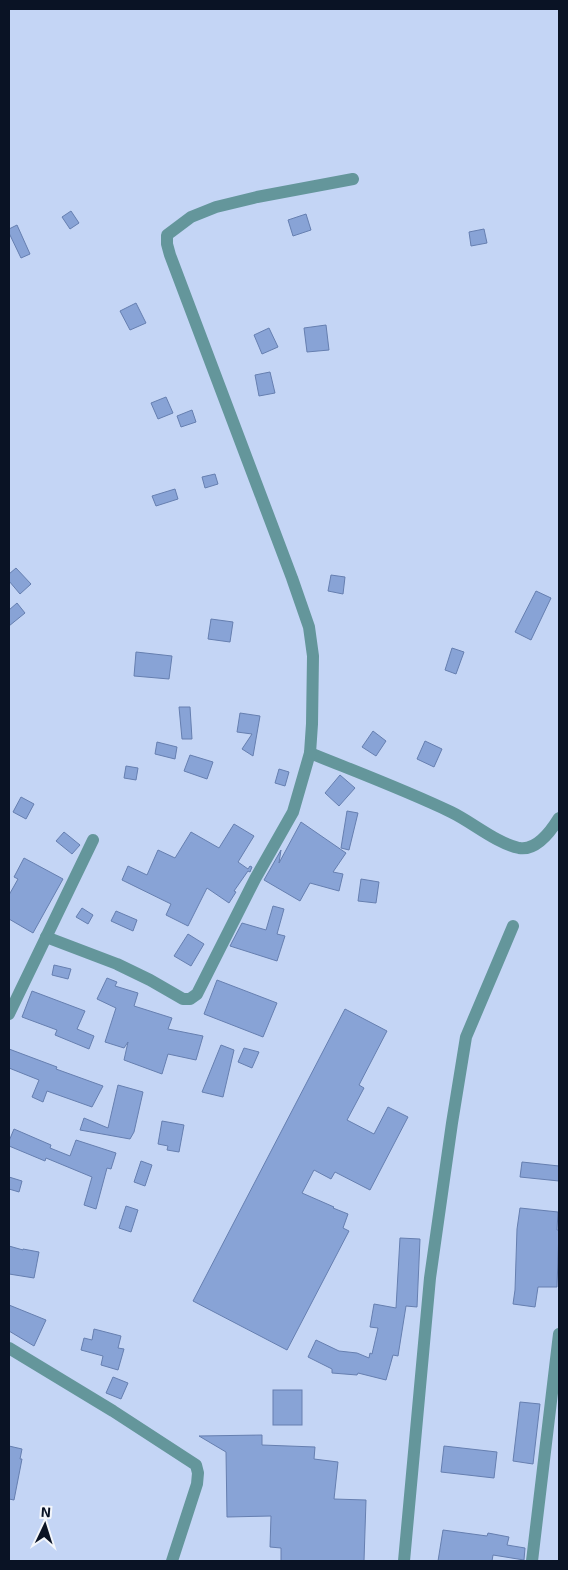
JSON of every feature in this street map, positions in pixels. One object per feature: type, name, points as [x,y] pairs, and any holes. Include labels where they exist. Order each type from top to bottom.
[{"type":"street","points":[[46,937],[117,964],[150,980],[182,999],[190,999],[197,994],[293,812],[310,753],[313,656],[308,627],[286,560],[170,256],[167,235],[191,217],[216,207],[257,197],[353,179]]},
{"type":"street","points":[[310,753],[408,792],[453,813],[498,839],[520,848],[536,845],[559,818]]},
{"type":"street","points":[[9,1014],[93,840]]},
{"type":"street","points":[[404,1561],[430,1278],[466,1037],[513,926]]},
{"type":"street","points":[[532,1561],[559,1334]]},
{"type":"street","points":[[9,1348],[113,1411],[196,1465],[198,1484],[172,1561]]},
{"type":"building","points":[[71,211],[79,223],[70,229],[62,217]]},
{"type":"building","points":[[306,214],[311,230],[293,236],[288,220]]},
{"type":"building","points":[[17,225],[30,254],[21,258],[9,233],[9,229]]},
{"type":"building","points":[[484,229],[487,243],[471,246],[469,232]]},
{"type":"building","points":[[136,303],[146,323],[130,330],[120,311]]},
{"type":"building","points":[[326,325],[329,350],[307,352],[304,328]]},
{"type":"building","points":[[269,328],[278,347],[262,354],[254,335]]},
{"type":"building","points":[[270,372],[275,393],[259,396],[255,375]]},
{"type":"building","points":[[166,397],[173,413],[158,419],[151,403]]},
{"type":"building","points":[[192,410],[196,422],[181,427],[177,416]]},
{"type":"building","points":[[215,474],[218,484],[205,488],[202,477]]},
{"type":"building","points":[[175,489],[178,499],[156,506],[152,496]]},
{"type":"building","points":[[16,568],[31,584],[20,594],[9,581],[9,574]]},
{"type":"building","points":[[331,575],[345,577],[343,594],[328,591]]},
{"type":"building","points":[[536,591],[551,598],[531,640],[515,632]]},
{"type":"building","points":[[17,603],[25,613],[9,626],[9,610]]},
{"type":"building","points":[[211,619],[233,622],[230,642],[208,639]]},
{"type":"building","points":[[452,648],[464,652],[456,674],[445,670]]},
{"type":"building","points":[[136,652],[172,656],[169,679],[134,676]]},
{"type":"building","points":[[179,707],[190,707],[192,739],[182,739]]},
{"type":"building","points":[[240,713],[260,716],[253,756],[242,749],[252,734],[237,732]]},
{"type":"building","points":[[373,731],[386,741],[376,756],[362,747]]},
{"type":"building","points":[[425,741],[442,749],[434,767],[417,759]]},
{"type":"building","points":[[157,742],[177,747],[175,759],[155,754]]},
{"type":"building","points":[[190,755],[213,762],[207,779],[184,771]]},
{"type":"building","points":[[126,766],[138,768],[136,780],[124,778]]},
{"type":"building","points":[[279,769],[289,772],[285,786],[275,783]]},
{"type":"building","points":[[340,775],[355,788],[339,806],[325,793]]},
{"type":"building","points":[[21,797],[34,804],[26,819],[13,812]]},
{"type":"building","points":[[347,811],[358,813],[349,850],[341,848]]},
{"type":"building","points":[[301,822],[346,853],[333,872],[343,874],[339,891],[310,883],[300,901],[264,880],[281,850],[279,863]]},
{"type":"building","points":[[234,824],[254,836],[238,862],[248,869],[250,866],[252,867],[250,872],[248,871],[234,891],[236,892],[229,903],[207,888],[188,926],[166,915],[171,904],[122,880],[128,866],[147,875],[158,850],[175,858],[191,832],[219,848]]},
{"type":"building","points":[[64,832],[80,845],[72,854],[56,841]]},
{"type":"building","points":[[24,858],[63,879],[33,933],[9,919],[9,895],[18,879],[14,877]]},
{"type":"building","points":[[361,879],[379,882],[376,903],[358,901]]},
{"type":"building","points":[[273,906],[284,909],[277,934],[285,936],[277,961],[230,946],[242,923],[266,930]]},
{"type":"building","points":[[82,908],[93,915],[88,924],[76,917]]},
{"type":"building","points":[[116,911],[137,920],[133,931],[111,921]]},
{"type":"building","points":[[188,934],[204,944],[191,966],[174,956]]},
{"type":"building","points":[[54,965],[71,969],[68,979],[52,975]]},
{"type":"building","points":[[107,978],[117,982],[115,986],[138,993],[134,1006],[172,1018],[168,1029],[203,1036],[196,1060],[168,1054],[162,1074],[124,1060],[128,1042],[124,1048],[105,1042],[116,1008],[97,999]]},
{"type":"building","points":[[217,980],[277,1003],[263,1037],[204,1014]]},
{"type":"building","points":[[32,991],[85,1011],[77,1029],[94,1036],[89,1049],[55,1035],[57,1030],[22,1017]]},
{"type":"building","points":[[345,1009],[387,1031],[359,1085],[364,1088],[347,1120],[374,1134],[388,1107],[408,1117],[370,1190],[335,1172],[331,1179],[314,1170],[302,1193],[348,1214],[343,1228],[349,1231],[287,1350],[193,1301]]},
{"type":"building","points":[[221,1045],[234,1050],[223,1097],[202,1092]]},
{"type":"building","points":[[244,1048],[259,1052],[252,1068],[238,1062]]},
{"type":"building","points":[[9,1049],[103,1086],[92,1107],[47,1091],[43,1102],[32,1097],[39,1080],[9,1068]]},
{"type":"building","points":[[118,1085],[143,1092],[134,1132],[130,1139],[80,1130],[84,1118],[108,1128]]},
{"type":"building","points":[[162,1121],[184,1125],[179,1152],[167,1150],[168,1146],[158,1144]]},
{"type":"building","points":[[14,1129],[51,1145],[50,1148],[70,1156],[76,1140],[116,1153],[111,1169],[107,1168],[96,1209],[84,1205],[92,1177],[46,1158],[45,1161],[9,1146]]},
{"type":"building","points":[[141,1161],[152,1165],[145,1186],[134,1182]]},
{"type":"building","points":[[522,1162],[559,1166],[559,1181],[520,1177]]},
{"type":"building","points":[[9,1177],[22,1181],[19,1192],[9,1189]]},
{"type":"building","points":[[126,1206],[138,1210],[131,1232],[119,1228]]},
{"type":"building","points":[[520,1208],[558,1212],[557,1287],[538,1287],[535,1307],[513,1304]]},
{"type":"building","points":[[400,1238],[420,1239],[417,1307],[406,1306],[398,1356],[393,1355],[386,1380],[358,1373],[357,1375],[332,1373],[332,1369],[308,1357],[316,1340],[339,1351],[357,1353],[369,1358],[370,1353],[372,1354],[378,1328],[370,1327],[374,1304],[396,1308]]},
{"type":"building","points":[[9,1246],[39,1252],[34,1278],[9,1274]]},
{"type":"building","points":[[9,1305],[46,1320],[34,1346],[9,1331]]},
{"type":"building","points":[[94,1329],[121,1336],[118,1348],[124,1349],[118,1370],[101,1365],[103,1356],[81,1350],[84,1338],[92,1340]]},
{"type":"building","points":[[113,1377],[128,1383],[121,1399],[106,1393]]},
{"type":"building","points":[[273,1390],[302,1390],[302,1425],[273,1425]]},
{"type":"building","points":[[520,1402],[540,1404],[533,1464],[513,1461]]},
{"type":"building","points":[[262,1435],[262,1445],[315,1447],[314,1459],[338,1462],[334,1499],[366,1500],[364,1561],[281,1561],[281,1548],[270,1547],[271,1516],[227,1517],[226,1452],[199,1436]]},
{"type":"building","points":[[9,1446],[22,1449],[20,1459],[22,1459],[14,1500],[9,1499]]},
{"type":"building","points":[[444,1446],[497,1452],[494,1478],[441,1472]]},
{"type":"building","points":[[443,1530],[487,1536],[488,1533],[509,1537],[507,1545],[525,1548],[524,1560],[493,1555],[492,1561],[438,1561]]}]
